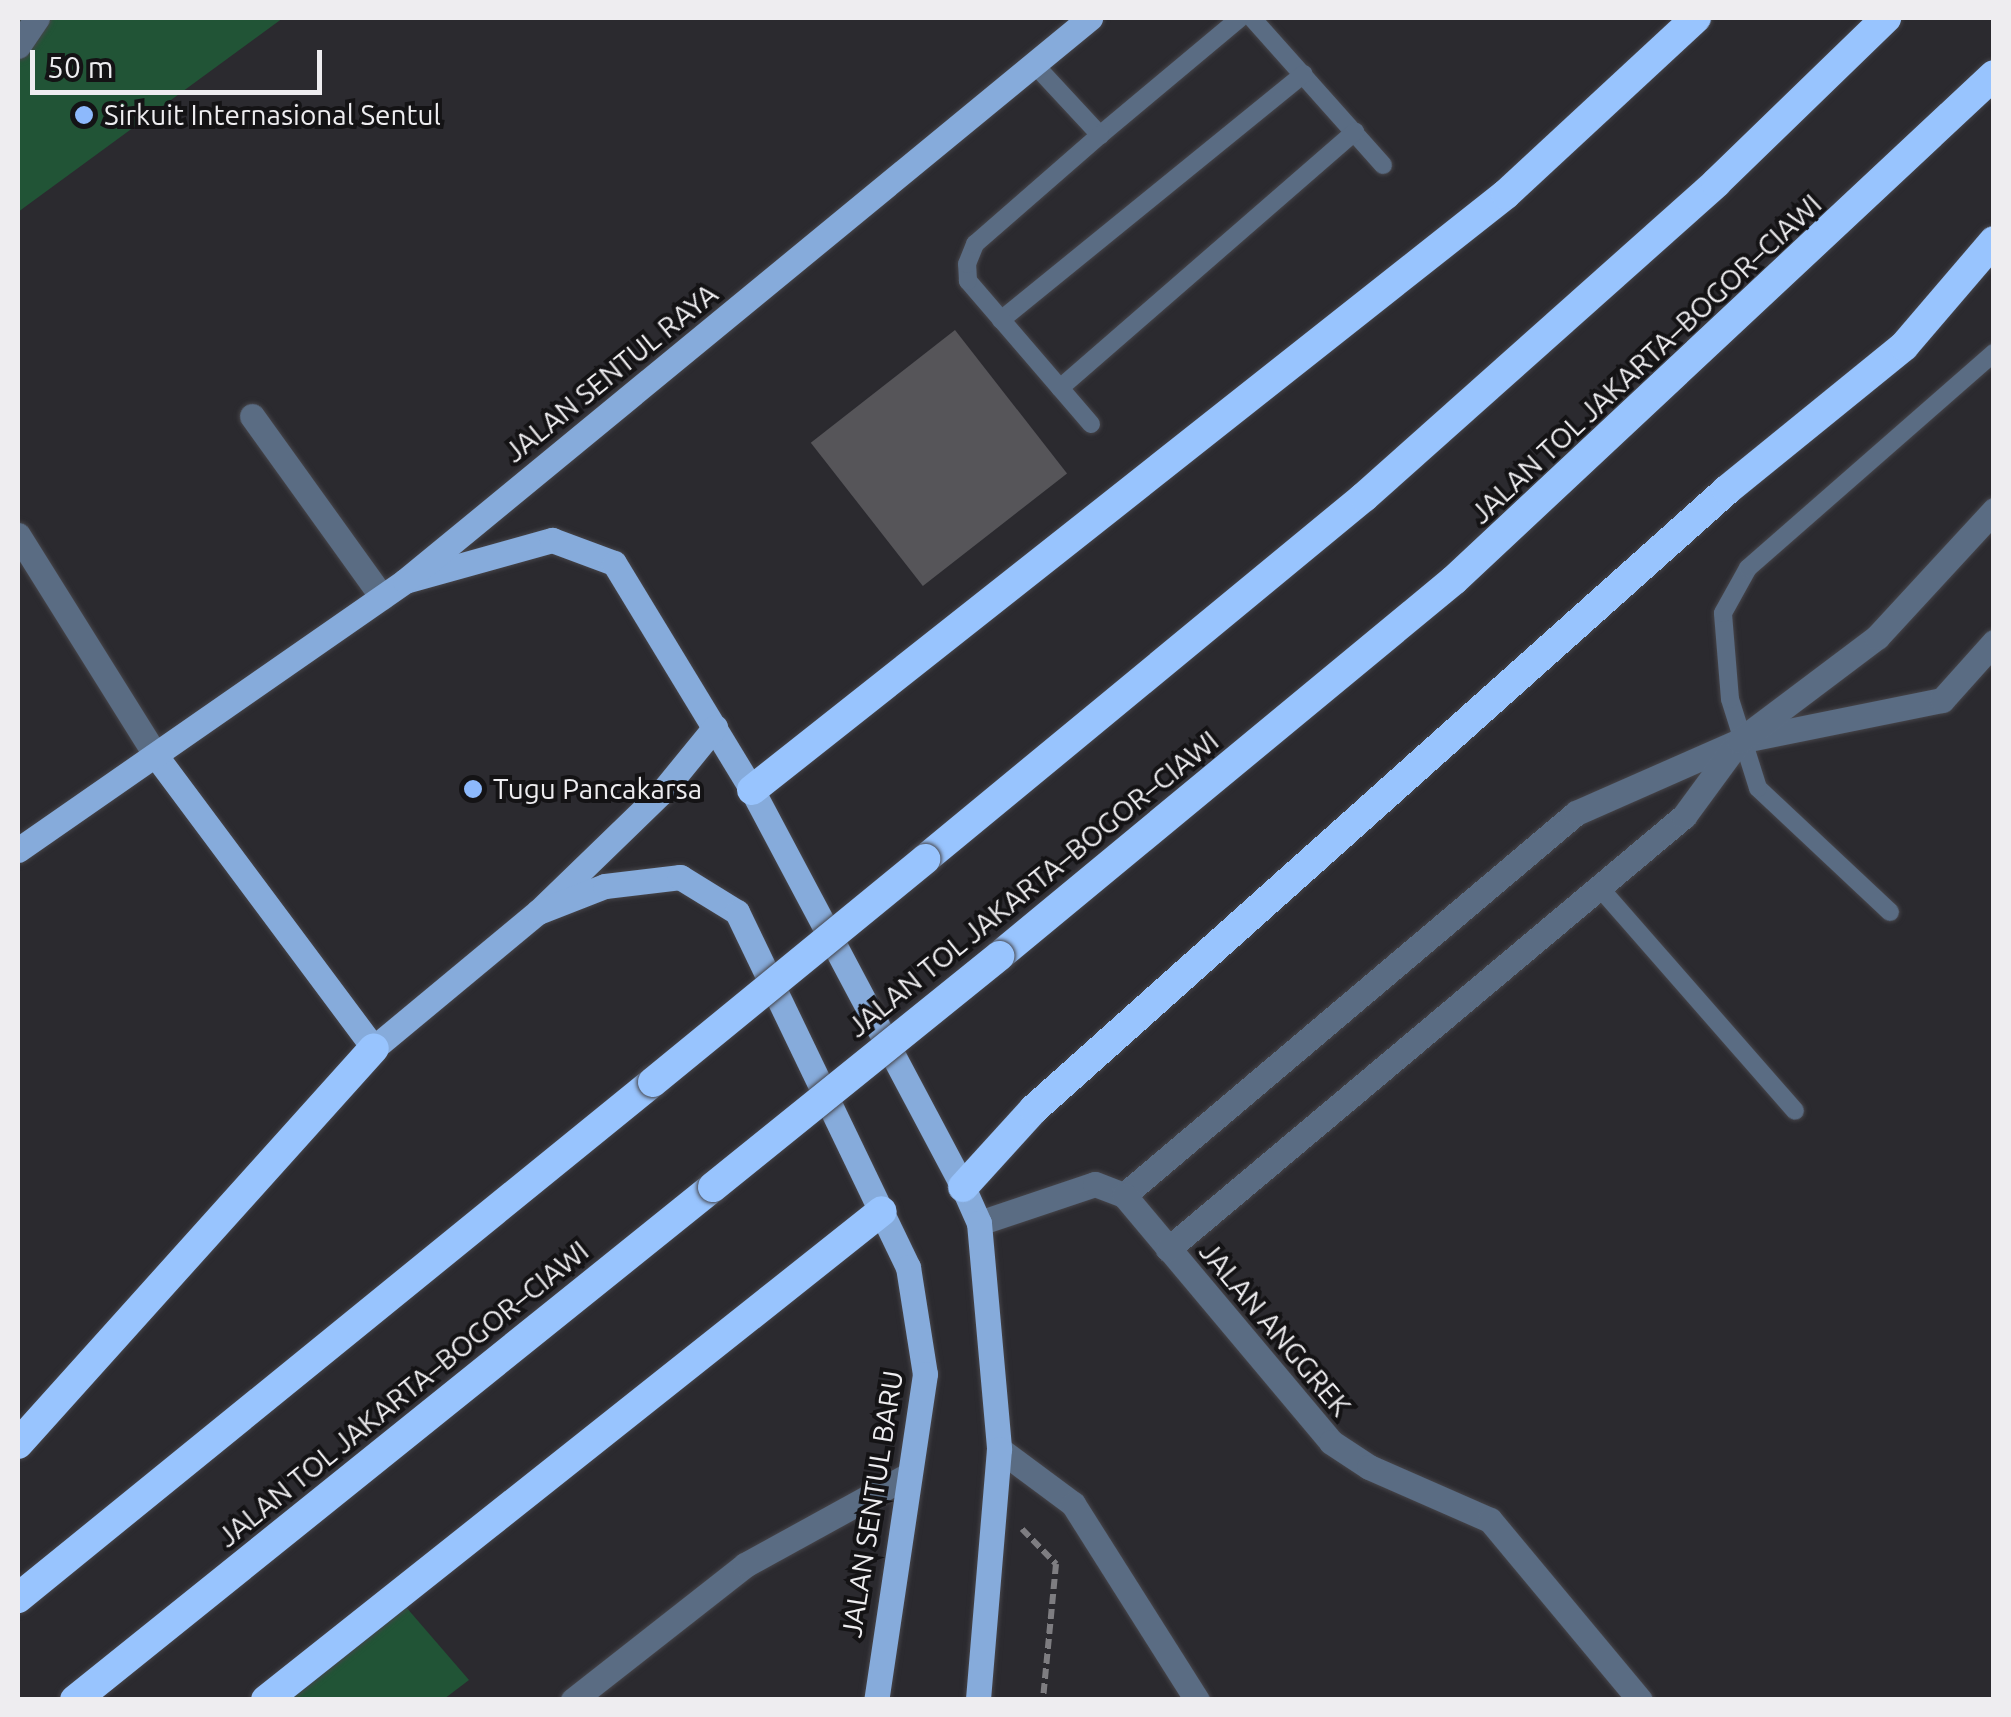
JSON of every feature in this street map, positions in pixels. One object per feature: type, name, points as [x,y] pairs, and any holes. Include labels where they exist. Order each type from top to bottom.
[{"type":"highway","points":[[752,790],[1506,194],[1696,18]]},
{"type":"highway","points":[[18,1598],[1364,497],[1716,183],[1886,18]]},
{"type":"highway","name":"JALAN TOL JAKARTA–BOGOR–CIAWI","points":[[75,1700],[999,956],[1454,580],[1994,75]]},
{"type":"highway","points":[[963,1187],[1034,1109],[1727,490],[1904,346],[1994,241]]},
{"type":"highway","points":[[18,1444],[374,1048]]},
{"type":"highway","points":[[266,1700],[882,1212]]},
{"type":"main road","name":"JALAN SENTUL RAYA","points":[[18,850],[405,581],[1090,18]]},
{"type":"main road","points":[[405,581],[552,540],[614,563],[752,790],[963,1187],[979,1224],[999,1449],[978,1700]]},
{"type":"main road","points":[[156,756],[374,1048],[538,912],[662,792],[715,727]]},
{"type":"main road","name":"JALAN SENTUL BARU","points":[[538,912],[605,886],[680,878],[736,912],[908,1266],[926,1374],[905,1477],[876,1700]]},
{"type":"street","points":[[18,46],[37,18]]},
{"type":"street","points":[[252,416],[382,597]]},
{"type":"street","points":[[1168,1249],[1684,816],[1739,741],[1877,637],[1994,510]]},
{"type":"street","points":[[18,535],[156,756]]},
{"type":"street","points":[[979,1224],[1095,1184],[1124,1195],[1576,813],[1739,741],[1942,700],[1994,642]]},
{"type":"street","name":"JALAN ANGGREK","points":[[1124,1195],[1332,1442],[1368,1468],[1448,1496],[1524,1552],[1640,1700]]},
{"type":"street","points":[[999,1449],[1073,1504],[1197,1700]]},
{"type":"street","points":[[573,1700],[745,1564],[905,1477]]},
{"type":"lane","points":[[1091,424],[968,281],[975,244],[1240,18]]},
{"type":"lane","points":[[1252,18],[1383,165]]},
{"type":"lane","points":[[1035,65],[1100,135]]},
{"type":"lane","points":[[1001,320],[1304,74]]},
{"type":"lane","points":[[1060,388],[1355,132]]},
{"type":"lane","points":[[1890,912],[1758,788],[1739,741],[1720,636],[1732,589],[1994,353]]},
{"type":"lane","points":[[1600,888],[1795,1111]]},
{"type":"path","points":[[996,1503],[1056,1564],[1043,1700]]},
{"type":"green space","name":"Sirkuit Internasional Sentul","points":[[18,18],[283,18],[18,212]]},
{"type":"green space","points":[[393,1592],[469,1680],[444,1699],[266,1700]]},
{"type":"building","points":[[955,330],[1067,473],[923,586],[811,443]]},
{"type":"place","name":"Sirkuit Internasional Sentul","points":[[84,115]]},
{"type":"place","name":"Tugu Pancakarsa","points":[[473,789]]}]
